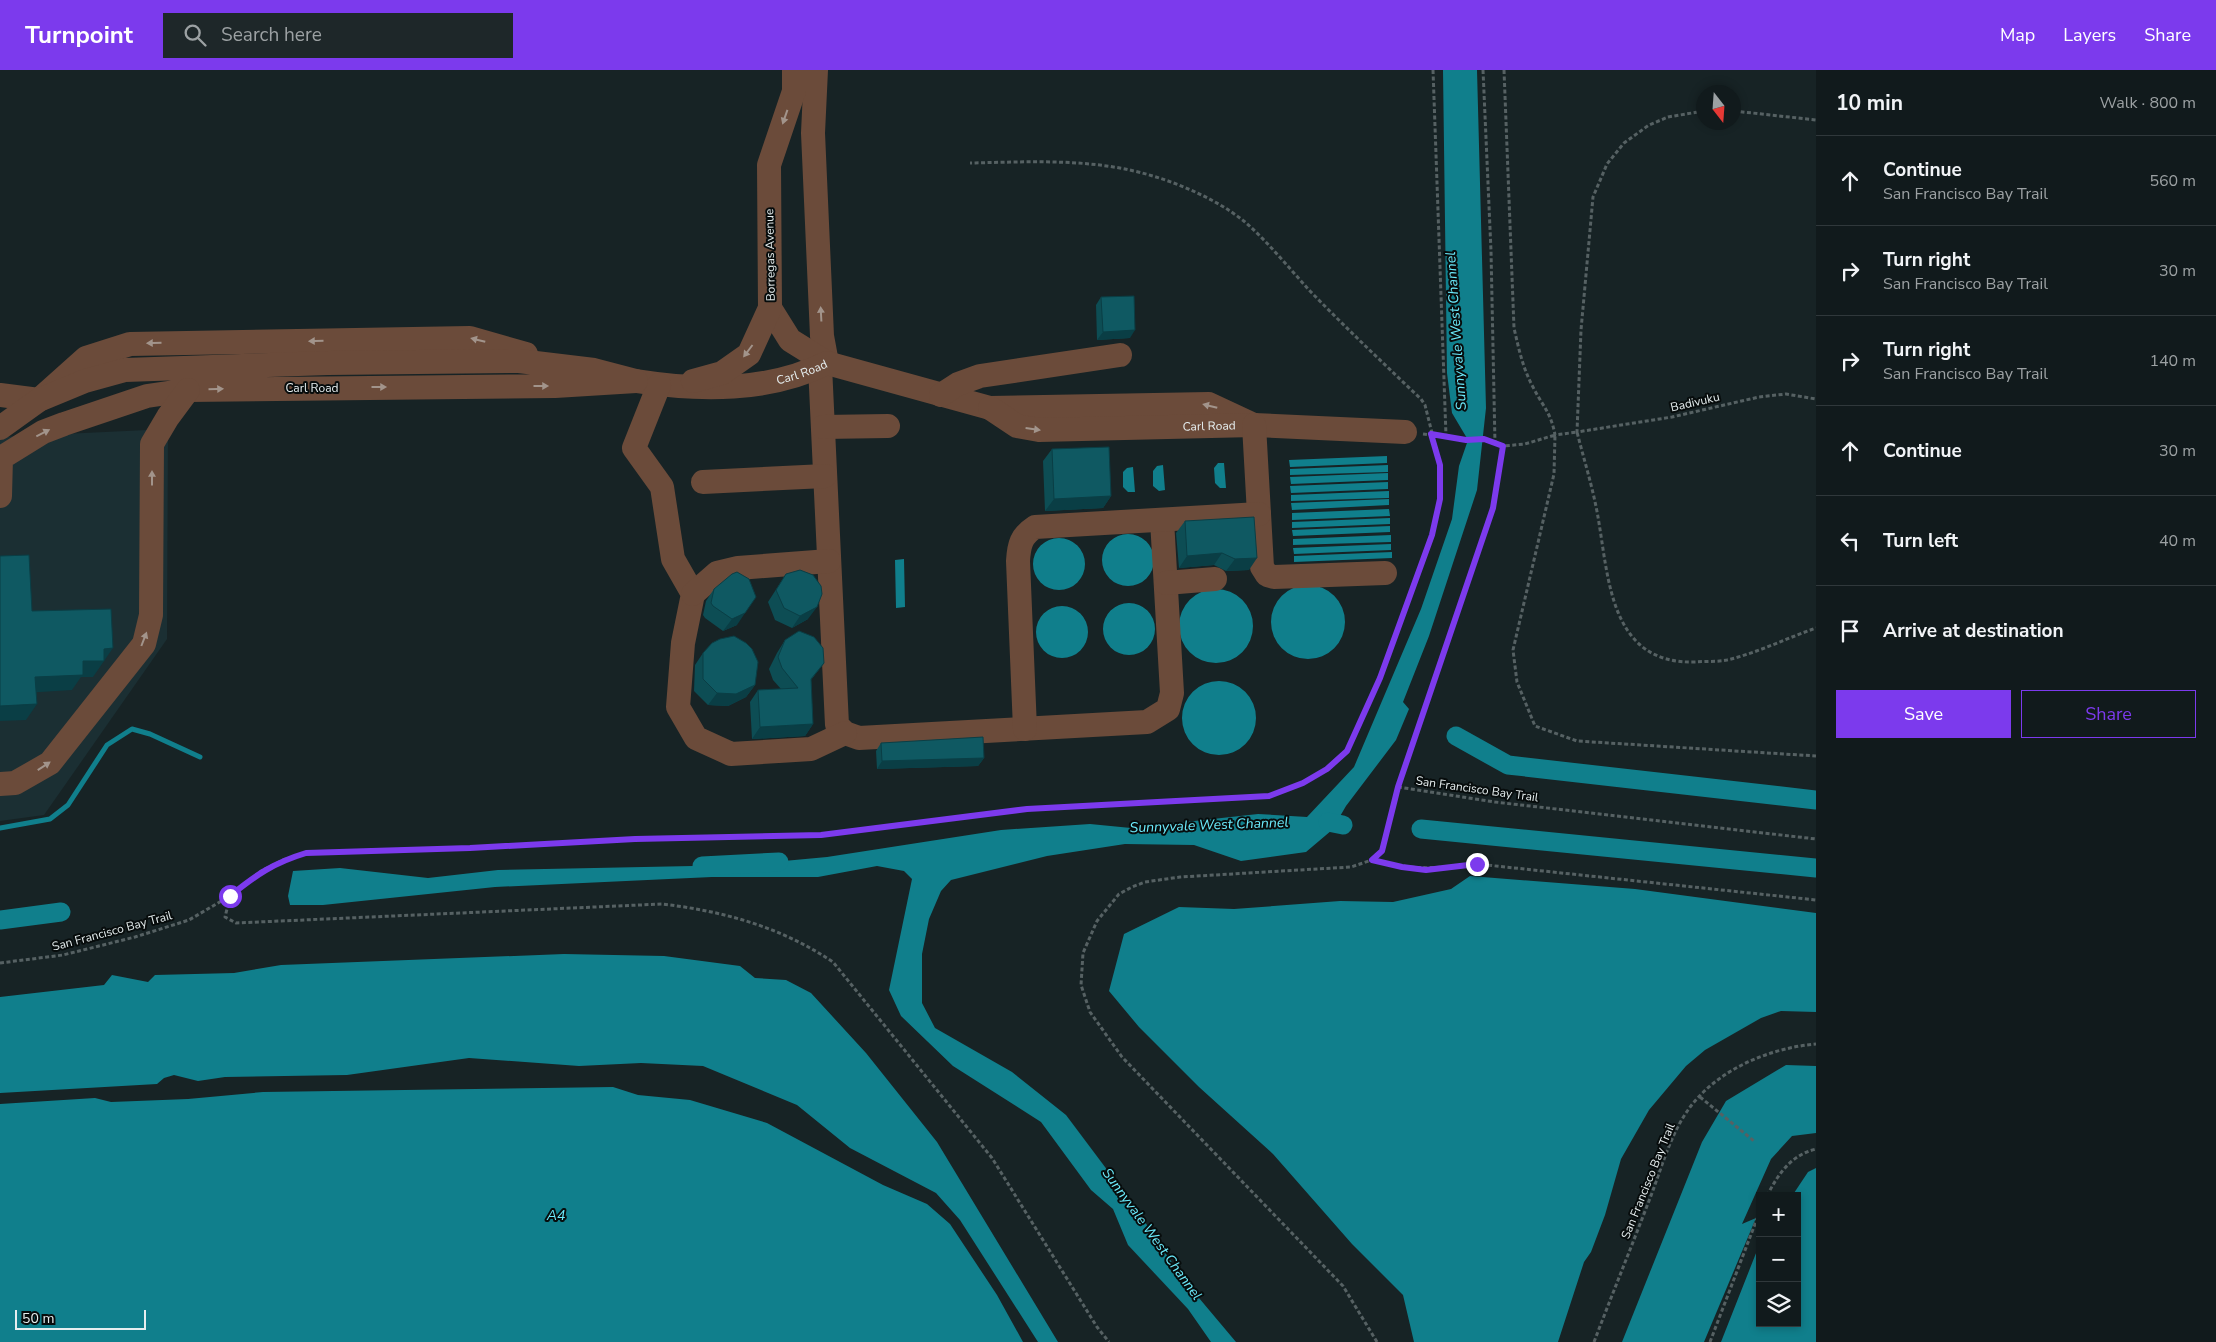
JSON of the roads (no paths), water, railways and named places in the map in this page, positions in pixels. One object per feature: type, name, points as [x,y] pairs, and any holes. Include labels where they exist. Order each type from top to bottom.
[{"type":"lane","name":"Borregas Avenue","points":[[656,384],[722,373],[749,354],[770,308],[768,165],[794,91],[794,70]]},
{"type":"lane","points":[[816,70],[813,133],[824,364],[823,427],[837,725],[845,733],[859,738],[1147,722],[1168,709],[1172,693],[1162,520]]},
{"type":"lane","points":[[770,308],[790,340],[824,364]]},
{"type":"lane","points":[[941,395],[958,384],[980,376],[1120,355]]},
{"type":"lane","name":"Carl Road","points":[[0,428],[39,400],[85,381],[125,370],[328,363],[518,361],[594,370],[656,384]]},
{"type":"lane","name":"Carl Road","points":[[0,496],[2,458],[43,432],[147,396],[188,390],[656,384],[721,389],[803,374],[824,364],[990,408],[1017,426],[1040,430],[1254,425],[1405,432]]},
{"type":"lane","points":[[656,384],[634,448],[662,487],[673,559],[693,594]]},
{"type":"lane","points":[[0,784],[15,783],[50,763],[144,644],[151,615],[152,444],[168,417],[188,390]]},
{"type":"lane","points":[[0,395],[39,400]]},
{"type":"lane","points":[[1254,425],[1262,567],[1267,575],[1274,577],[1385,573]]},
{"type":"lane","points":[[823,427],[888,426]]},
{"type":"lane","points":[[703,482],[825,476]]},
{"type":"lane","points":[[1025,729],[1018,561],[1019,544],[1025,533],[1035,527],[1258,514]]},
{"type":"lane","points":[[829,561],[717,573],[693,594],[683,643],[678,707],[696,738],[731,754],[811,749],[845,733]]},
{"type":"lane","points":[[1166,584],[1215,579]]},
{"type":"water","name":"Sunnyvale West Channel","points":[[1443,70],[1477,70],[1486,408],[1477,490],[1429,636],[1403,702],[1409,709],[1396,740],[1346,806],[1332,830],[1306,852],[1241,861],[1194,845],[1125,844],[1047,856],[951,880],[941,891],[929,919],[922,954],[922,1003],[935,1028],[1012,1072],[1066,1115],[1135,1207],[1183,1279],[1236,1342],[1211,1342],[1188,1309],[1128,1245],[1113,1209],[1091,1190],[1041,1122],[953,1066],[901,1016],[889,990],[912,879],[904,871],[877,866],[818,877],[712,877],[495,887],[323,905],[290,905],[288,896],[293,871],[340,868],[428,878],[498,870],[742,865],[827,857],[1001,830],[1090,824],[1131,828],[1258,814],[1307,817],[1354,767],[1421,609],[1452,519],[1459,466],[1468,440],[1452,413],[1447,373]]},
{"type":"water","points":[[1387,456],[1387,463],[1290,467],[1289,460]]},
{"type":"water","points":[[1218,463],[1224,463],[1226,488],[1220,488],[1215,483],[1214,468]]},
{"type":"water","points":[[1163,465],[1165,490],[1159,491],[1153,486],[1153,471],[1157,466]]},
{"type":"water","points":[[1388,465],[1388,472],[1290,475],[1290,469]]},
{"type":"water","points":[[1133,467],[1135,492],[1128,492],[1123,487],[1123,472],[1127,468]]},
{"type":"water","points":[[1388,473],[1388,480],[1291,484],[1290,477]]},
{"type":"water","points":[[1388,482],[1388,489],[1291,493],[1290,486]]},
{"type":"water","points":[[1389,491],[1389,498],[1291,501],[1291,495]]},
{"type":"water","points":[[1389,499],[1389,505],[1292,510],[1291,503]]},
{"type":"water","points":[[1389,509],[1390,516],[1292,520],[1292,513]]},
{"type":"water","points":[[1390,518],[1390,524],[1292,528],[1292,522]]},
{"type":"water","points":[[1390,526],[1390,532],[1293,536],[1292,530]]},
{"type":"water","points":[[1128,534],[1138,536],[1146,542],[1152,550],[1154,560],[1152,570],[1146,578],[1138,584],[1128,586],[1118,584],[1110,578],[1104,570],[1102,560],[1104,550],[1110,542],[1118,536]]},
{"type":"water","points":[[1391,535],[1391,542],[1293,545],[1293,539]]},
{"type":"water","points":[[1059,538],[1069,540],[1077,546],[1083,554],[1085,564],[1083,574],[1077,582],[1069,588],[1059,590],[1049,588],[1041,582],[1035,574],[1033,564],[1035,554],[1041,546],[1049,540]]},
{"type":"water","points":[[1391,544],[1391,550],[1294,554],[1293,548]]},
{"type":"water","points":[[1392,552],[1392,558],[1294,562],[1294,556]]},
{"type":"water","points":[[904,559],[905,607],[896,608],[895,560]]},
{"type":"water","points":[[1308,585],[1322,588],[1334,596],[1342,608],[1345,622],[1342,636],[1334,648],[1322,656],[1308,659],[1294,656],[1282,648],[1274,636],[1271,622],[1274,608],[1282,596],[1294,588]]},
{"type":"water","points":[[1216,589],[1230,592],[1242,600],[1250,612],[1253,626],[1250,640],[1242,652],[1230,660],[1216,663],[1202,660],[1190,652],[1182,640],[1179,626],[1182,612],[1190,600],[1202,592]]},
{"type":"water","points":[[1129,603],[1139,605],[1147,611],[1153,619],[1155,629],[1153,639],[1147,647],[1139,653],[1129,655],[1119,653],[1111,647],[1105,639],[1103,629],[1105,619],[1111,611],[1119,605]]},
{"type":"water","points":[[1062,606],[1072,608],[1080,614],[1086,622],[1088,632],[1086,642],[1080,650],[1072,656],[1062,658],[1052,656],[1044,650],[1038,642],[1036,632],[1038,622],[1044,614],[1052,608]]},
{"type":"water","points":[[1219,681],[1233,684],[1245,692],[1253,704],[1256,718],[1253,732],[1245,744],[1233,752],[1219,755],[1205,752],[1193,744],[1185,732],[1182,718],[1185,704],[1193,692],[1205,684]]},
{"type":"water","points":[[1470,876],[1635,889],[1816,913],[1816,1012],[1781,1011],[1761,1018],[1705,1050],[1686,1066],[1649,1110],[1621,1159],[1605,1215],[1591,1252],[1584,1262],[1558,1342],[1414,1342],[1403,1295],[1352,1244],[1273,1154],[1199,1087],[1139,1027],[1109,991],[1124,934],[1179,907],[1234,909],[1340,901],[1393,902],[1451,889]]},
{"type":"water","points":[[564,954],[664,956],[740,966],[755,978],[786,980],[811,993],[866,1053],[937,1142],[1058,1342],[1038,1342],[960,1220],[936,1193],[850,1148],[797,1105],[703,1066],[641,1063],[579,1066],[469,1058],[347,1075],[225,1077],[198,1081],[174,1075],[164,1078],[157,1084],[0,1093],[0,997],[104,985],[112,975],[148,982],[155,975],[234,973],[281,965]]},
{"type":"water","points":[[1786,1065],[1816,1066],[1816,1133],[1792,1136],[1771,1159],[1742,1224],[1756,1218],[1704,1342],[1622,1342],[1702,1142],[1726,1101]]},
{"type":"water","name":"A4","points":[[613,1087],[638,1095],[690,1100],[767,1123],[883,1185],[927,1204],[950,1224],[997,1295],[1023,1342],[0,1342],[0,1104],[95,1098],[111,1102],[188,1099],[263,1092]]},
{"type":"water","points":[[1816,1168],[1816,1342],[1721,1342],[1756,1253],[1756,1327],[1801,1327],[1801,1192],[1795,1192],[1808,1172]]},
{"type":"waterway","points":[[0,828],[50,819],[68,805],[107,745],[132,729],[150,734],[200,757]]},
{"type":"waterway","points":[[1456,736],[1508,765],[1816,800]]},
{"type":"waterway","points":[[1328,822],[1343,825]]},
{"type":"waterway","points":[[1421,829],[1816,868]]},
{"type":"waterway","points":[[702,866],[779,862]]},
{"type":"waterway","points":[[0,920],[61,912]]}]
